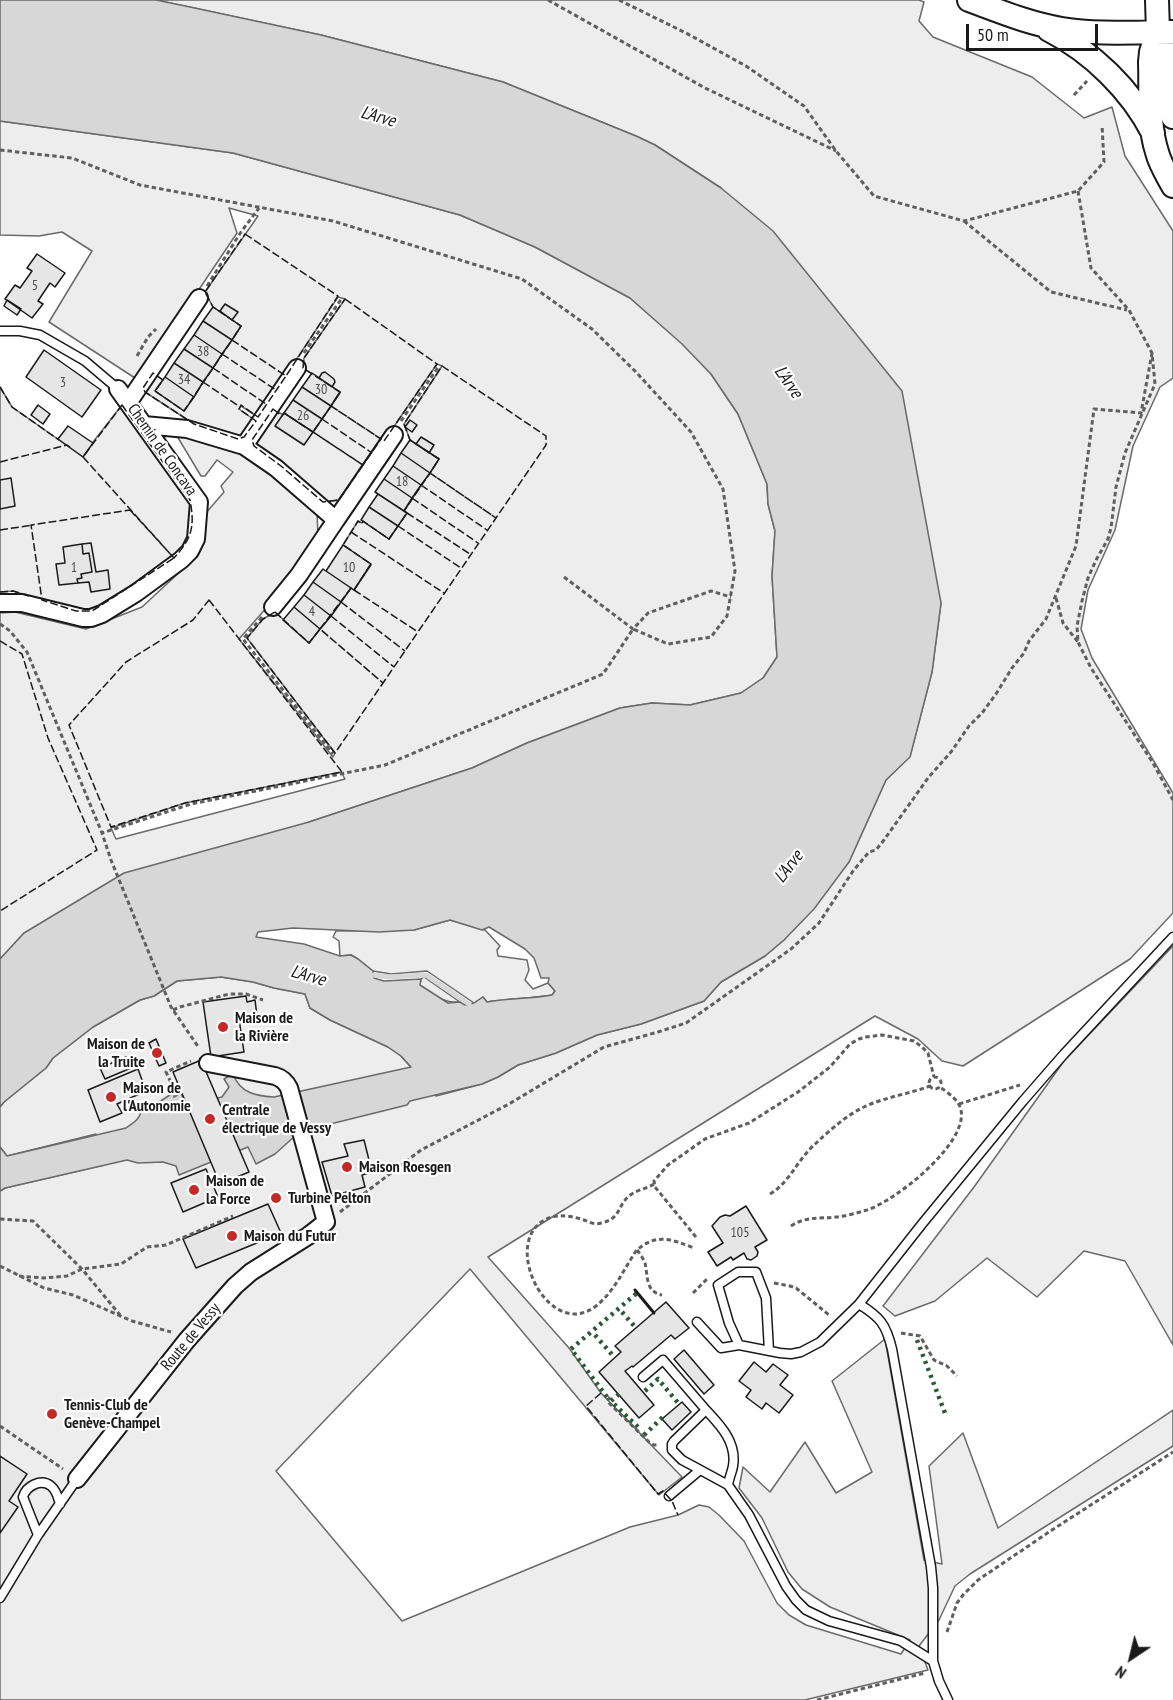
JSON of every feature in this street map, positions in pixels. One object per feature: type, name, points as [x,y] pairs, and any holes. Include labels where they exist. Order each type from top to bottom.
[{"type":"main road","points":[[969,0],[1060,29],[1166,32]]},
{"type":"main road","points":[[1157,0],[1166,32],[1170,105],[1173,117]]},
{"type":"main road","points":[[1034,22],[1068,42],[1101,67],[1132,100],[1153,133]]},
{"type":"main road","points":[[1166,32],[1151,52],[1153,133],[1156,151],[1173,186]]},
{"type":"street","points":[[123,396],[199,298]]},
{"type":"street","points":[[244,446],[297,368]]},
{"type":"street","name":"Chemin de Concava","points":[[0,603],[22,603],[72,616],[91,618],[102,614],[136,593],[190,551],[196,539],[199,502],[123,396]]},
{"type":"street","points":[[144,425],[187,429],[244,446],[276,468],[336,520]]},
{"type":"street","points":[[273,607],[299,575],[394,435]]},
{"type":"street","points":[[206,1059],[278,1077],[286,1083],[326,1222]]},
{"type":"street","name":"Route de Vessy","points":[[77,1479],[187,1340],[243,1278],[326,1222]]},
{"type":"lane","points":[[0,331],[40,334],[85,361],[123,396]]},
{"type":"lane","points":[[697,1322],[721,1348],[739,1345],[791,1354],[801,1352],[820,1342],[859,1304],[915,1232],[1045,1076],[1173,937]]},
{"type":"lane","points":[[739,1345],[729,1323],[718,1285],[738,1272],[756,1272],[766,1298],[769,1351]]},
{"type":"lane","points":[[859,1304],[878,1317],[885,1325],[892,1349],[931,1567],[934,1665],[948,1700]]},
{"type":"lane","points":[[643,1377],[663,1360],[725,1431],[733,1460],[728,1485]]},
{"type":"lane","points":[[706,1410],[672,1444],[672,1450],[677,1456],[728,1485],[749,1515],[786,1586],[796,1600],[806,1610],[829,1621],[901,1641],[934,1665]]},
{"type":"lane","points":[[669,1496],[700,1470]]},
{"type":"lane","name":"Route de Vessy","points":[[0,1598],[38,1535],[77,1479]]},
{"type":"lane","points":[[38,1535],[23,1497],[25,1492],[33,1485],[42,1482],[50,1485],[57,1493],[60,1504]]},
{"type":"path","points":[[548,0],[705,88],[836,151]]},
{"type":"path","points":[[619,0],[746,66],[804,105],[836,151],[874,196],[964,221],[1051,292],[1128,310]]},
{"type":"path","points":[[1074,95],[1086,83]]},
{"type":"path","points":[[964,221],[1078,191],[1104,162],[1101,125]]},
{"type":"path","points":[[0,150],[72,158],[140,185],[333,221],[522,279],[592,328],[691,432],[723,489],[735,571],[727,616],[711,637],[668,644],[633,629],[564,577]]},
{"type":"path","points":[[1078,191],[1091,268],[1128,310],[1152,353],[1155,384],[1125,453],[1116,488],[1111,528],[1088,578],[1082,601],[1077,626],[1078,642]]},
{"type":"path","points":[[199,298],[241,232],[260,208]]},
{"type":"path","points":[[297,368],[299,360],[342,298]]},
{"type":"path","points":[[326,1222],[421,1150],[509,1104],[604,1047],[686,1023],[791,949],[819,923],[853,872],[869,852],[876,850],[928,778],[982,713],[1046,619],[1076,546],[1094,409],[1141,413],[1152,353]]},
{"type":"path","points":[[394,435],[439,366]]},
{"type":"path","points":[[102,832],[192,804],[385,765],[603,674],[633,629],[648,613],[711,591],[730,597]]},
{"type":"path","points":[[1056,596],[1063,623],[1078,642],[1091,668],[1153,763],[1173,800]]},
{"type":"path","points":[[273,607],[243,639],[333,754]]},
{"type":"path","points":[[0,624],[27,651],[172,1009],[206,1059],[166,1072],[174,1089]]},
{"type":"path","points":[[172,1009],[229,994],[246,994],[263,1000]]},
{"type":"path","points":[[696,1237],[654,1184],[654,1179],[705,1139],[749,1123],[798,1092],[830,1067],[850,1044],[866,1037],[882,1035],[914,1041],[928,1053],[934,1077]]},
{"type":"path","points":[[959,1104],[1045,1076]]},
{"type":"path","points":[[934,1077],[941,1080],[940,1087]]},
{"type":"path","points":[[930,1086],[930,1081],[934,1077]]},
{"type":"path","points":[[770,1194],[783,1184],[806,1152],[849,1116],[868,1105],[930,1086],[934,1089],[940,1087]]},
{"type":"path","points":[[791,1226],[806,1219],[836,1217],[869,1210],[889,1199],[930,1167],[953,1139],[962,1116],[959,1104],[940,1087]]},
{"type":"path","points":[[654,1184],[631,1194],[616,1216],[604,1222],[595,1224],[573,1216],[556,1216],[537,1225],[531,1235],[528,1250],[533,1281],[541,1295],[559,1309],[574,1313],[588,1311],[605,1298],[637,1250],[651,1241],[672,1240],[694,1248]]},
{"type":"path","points":[[19,1276],[43,1278],[67,1276],[82,1269],[122,1263],[147,1247],[166,1245],[233,1216]]},
{"type":"path","points":[[0,1219],[33,1221],[82,1269],[122,1317]]},
{"type":"path","points":[[637,1250],[645,1263],[650,1286],[657,1294],[662,1294]]},
{"type":"path","points":[[0,1266],[39,1287],[73,1295],[122,1317],[169,1331],[187,1340]]},
{"type":"path","points":[[693,1293],[710,1276]]},
{"type":"path","points":[[761,1284],[776,1283],[796,1288],[839,1324]]},
{"type":"path","points":[[888,1332],[920,1336],[934,1360],[947,1366],[957,1376]]},
{"type":"path","points":[[610,1397],[607,1401],[654,1445],[672,1444]]},
{"type":"path","points":[[0,1426],[77,1479]]},
{"type":"path","points":[[640,1434],[644,1430]]},
{"type":"path","points":[[946,1636],[957,1603],[970,1587],[1032,1543],[1173,1452]]},
{"type":"path","points":[[817,1700],[934,1665]]},
{"type":"shaded area","points":[[156,0],[919,0],[924,2],[919,21],[933,37],[1032,77],[1084,118],[1112,107],[1125,156],[1173,231],[1173,378],[1160,387],[1133,446],[1115,530],[1088,590],[1081,629],[1092,658],[1173,793],[1173,913],[1130,959],[963,1066],[942,1061],[918,1039],[875,1016],[488,1257],[569,1348],[601,1393],[682,1477],[659,1495],[470,1269],[276,1471],[402,1621],[630,1527],[678,1515],[699,1505],[709,1507],[719,1515],[744,1541],[777,1603],[789,1615],[806,1625],[901,1654],[910,1640],[830,1607],[802,1589],[788,1572],[762,1518],[739,1488],[743,1467],[770,1492],[805,1442],[836,1493],[872,1472],[832,1381],[885,1339],[924,1560],[942,1564],[929,1466],[963,1433],[998,1528],[1173,1410],[1173,1446],[970,1574],[955,1586],[939,1620],[919,1646],[928,1670],[805,1700],[0,1700],[0,1191],[104,1165],[96,1134],[7,1156],[0,1147],[0,1107],[4,1102],[46,1068],[53,1058],[93,1027],[140,1000],[154,996],[177,981],[221,977],[305,994],[310,1008],[388,1047],[401,1056],[436,1096],[482,1084],[518,1065],[556,1053],[597,1035],[641,1024],[704,1001],[721,982],[765,956],[784,940],[849,862],[886,780],[910,756],[932,672],[941,603],[721,188],[655,145],[503,82],[321,35]]},
{"type":"shaded area","points":[[0,121],[233,153],[460,215],[535,247],[630,298],[683,344],[711,374],[738,414],[767,484],[768,504],[775,531],[772,576],[777,657],[763,678],[741,693],[690,705],[652,703],[620,708],[527,743],[472,768],[309,822],[24,933],[0,959],[0,613],[15,612],[86,629],[142,607],[183,569],[203,541],[205,514],[224,492],[221,486],[233,472],[217,460],[205,476],[201,476],[177,436],[184,432],[242,451],[317,510],[318,539],[283,589],[239,639],[333,757],[335,753],[247,638],[263,619],[275,612],[309,642],[351,588],[354,590],[371,565],[343,545],[358,521],[362,523],[363,521],[389,539],[404,511],[438,460],[410,440],[404,424],[442,366],[437,364],[384,441],[381,439],[339,500],[323,502],[254,446],[273,409],[313,432],[340,393],[303,368],[304,358],[345,299],[338,297],[258,417],[241,406],[239,409],[256,421],[238,439],[194,424],[145,392],[153,373],[163,380],[156,391],[184,410],[241,326],[213,307],[205,292],[258,216],[229,208],[237,233],[138,380],[49,322],[92,251],[62,232],[39,236],[0,235]],"holes":[[[341,772],[345,779],[116,839],[111,828],[185,803]]]},
{"type":"shaded area","points":[[0,387],[12,407],[82,456],[122,405],[190,500],[194,519],[185,545],[174,558],[92,611],[76,611],[13,591],[0,592]]},
{"type":"shaded area","points":[[450,920],[485,930],[500,946],[497,950],[498,956],[527,960],[529,970],[525,980],[533,989],[548,983],[555,991],[552,995],[487,1002],[483,997],[474,1003],[427,971],[391,974],[373,971],[351,955],[340,956],[339,941],[333,937],[336,931],[414,930]]},
{"type":"shaded area","points":[[1173,946],[1173,1345],[1125,1261],[1084,1251],[1037,1297],[987,1258],[935,1301],[895,1316],[883,1306],[974,1187],[1064,1061]]},
{"type":"shaded area","points":[[424,977],[460,1002],[443,1000],[429,992],[420,985]]},
{"type":"water","name":"L'Arve","points":[[0,0],[156,0],[321,35],[503,82],[655,145],[721,188],[773,231],[902,391],[941,603],[932,672],[910,757],[886,780],[849,862],[814,909],[784,940],[765,956],[721,982],[704,1001],[641,1024],[597,1035],[556,1053],[518,1065],[482,1084],[306,1130],[295,1136],[275,1154],[256,1164],[248,1147],[179,1175],[176,1166],[163,1162],[138,1163],[127,1160],[0,1191],[0,1147],[7,1156],[126,1128],[137,1119],[141,1112],[173,1093],[174,1097],[181,1093],[186,1105],[222,1097],[229,1087],[224,1079],[233,1074],[240,1085],[249,1092],[274,1097],[411,1067],[388,1047],[310,1008],[305,994],[221,977],[177,981],[154,996],[140,1000],[93,1027],[53,1058],[46,1068],[0,1107],[0,959],[24,933],[124,873],[309,822],[472,768],[527,743],[620,708],[652,703],[690,705],[741,693],[763,678],[777,657],[772,576],[775,531],[768,504],[767,484],[738,414],[711,374],[682,344],[630,298],[535,247],[460,215],[233,153],[0,121]],"holes":[[[450,920],[482,930],[489,927],[525,949],[534,958],[541,978],[549,978],[548,983],[555,991],[552,995],[487,1002],[483,997],[474,1003],[465,1005],[460,1002],[448,1003],[420,985],[421,979],[384,981],[374,978],[373,971],[351,955],[340,956],[304,944],[256,937],[258,932],[293,928],[379,932],[414,930]]]},
{"type":"building","points":[[37,254],[65,273],[55,287],[50,283],[38,301],[43,304],[32,318],[5,299],[15,285],[20,288],[32,271],[27,268]]},
{"type":"building","points":[[7,300],[21,309],[17,315],[4,306]]},
{"type":"building","points":[[225,304],[238,312],[232,320],[220,311]]},
{"type":"building","points":[[213,307],[241,326],[232,340],[203,321]]},
{"type":"building","points":[[203,321],[232,340],[222,354],[194,335]]},
{"type":"building","points":[[194,335],[222,354],[213,368],[184,349]]},
{"type":"building","points":[[184,349],[213,368],[203,382],[174,363]]},
{"type":"building","points":[[44,350],[101,390],[82,417],[26,377]]},
{"type":"building","points":[[174,363],[203,382],[194,397],[165,377]]},
{"type":"building","points":[[325,372],[334,379],[332,387],[319,378]]},
{"type":"building","points":[[312,373],[340,392],[331,406],[302,387]]},
{"type":"building","points":[[165,377],[194,397],[184,411],[155,391]]},
{"type":"building","points":[[302,387],[331,406],[322,419],[293,400]]},
{"type":"building","points":[[293,400],[322,419],[313,432],[284,413]]},
{"type":"building","points":[[38,405],[50,414],[43,424],[31,415]]},
{"type":"building","points":[[284,413],[313,432],[304,445],[275,426]]},
{"type":"building","points":[[410,420],[417,425],[412,432],[405,427]]},
{"type":"building","points":[[68,426],[93,443],[83,457],[58,439]]},
{"type":"building","points":[[421,437],[434,445],[429,453],[416,444]]},
{"type":"building","points":[[410,440],[439,459],[430,473],[401,453]]},
{"type":"building","points":[[401,453],[430,473],[421,485],[393,466]]},
{"type":"building","points":[[393,466],[421,485],[412,498],[384,479]]},
{"type":"building","points":[[11,478],[15,506],[0,509],[0,480]]},
{"type":"building","points":[[384,479],[412,498],[404,511],[375,492]]},
{"type":"building","points":[[378,494],[407,513],[398,526],[369,507]]},
{"type":"building","points":[[369,507],[398,526],[389,539],[361,520]]},
{"type":"building","points":[[91,543],[96,572],[108,570],[110,589],[91,592],[89,582],[78,583],[77,579],[82,578],[81,574],[92,572],[89,553],[83,554],[82,544]]},
{"type":"building","points":[[82,544],[83,554],[89,553],[92,572],[81,574],[82,578],[77,579],[78,583],[59,585],[56,564],[65,563],[63,547]]},
{"type":"building","points":[[343,545],[371,564],[354,590],[326,571]]},
{"type":"building","points":[[323,569],[351,588],[341,602],[313,582]]},
{"type":"building","points":[[313,582],[341,602],[331,616],[304,595]]},
{"type":"building","points":[[304,595],[331,616],[320,629],[294,607]]},
{"type":"building","points":[[294,607],[320,629],[309,643],[283,620]]},
{"type":"building","name":"Maison de la Rivière","points":[[246,996],[247,1002],[255,1000],[257,1016],[239,1019],[244,1052],[211,1057],[203,1002]]},
{"type":"building","name":"Maison de la Truite","points":[[156,1039],[166,1063],[159,1066],[149,1043]]},
{"type":"building","points":[[126,1057],[131,1068],[105,1079],[100,1068]]},
{"type":"building","name":"Centrale électrique de Vessy","points":[[201,1060],[249,1172],[220,1184],[173,1072]]},
{"type":"building","name":"Maison de l'Autonomie","points":[[138,1069],[146,1091],[117,1104],[122,1113],[100,1122],[88,1090]]},
{"type":"building","name":"Maison Roesgen","points":[[364,1140],[372,1172],[362,1175],[365,1187],[332,1196],[322,1162],[348,1156],[344,1144]]},
{"type":"building","name":"Maison de la Force","points":[[206,1169],[218,1197],[183,1212],[171,1183]]},
{"type":"building","name":"Maison du Futur","points":[[268,1204],[281,1233],[196,1268],[183,1239]]},
{"type":"building","points":[[746,1206],[767,1240],[755,1247],[758,1252],[757,1256],[751,1260],[747,1259],[744,1253],[733,1260],[731,1257],[717,1266],[708,1252],[723,1243],[712,1226],[720,1217],[730,1216]]},
{"type":"building","points":[[666,1302],[689,1328],[675,1339],[671,1335],[625,1371],[654,1405],[639,1418],[599,1372],[621,1352],[615,1346]]},
{"type":"building","points":[[684,1350],[714,1385],[704,1394],[674,1359]]},
{"type":"building","points":[[754,1362],[766,1372],[773,1364],[788,1375],[780,1385],[793,1395],[779,1413],[766,1403],[762,1409],[746,1397],[751,1390],[739,1381]]},
{"type":"building","points":[[682,1402],[691,1412],[672,1430],[662,1419]]},
{"type":"building","points":[[0,1456],[27,1474],[9,1501],[18,1507],[0,1533]]},
{"type":"waterway","points":[[374,975],[389,977],[426,975],[469,1004]]},
{"type":"hedge","points":[[607,1397],[571,1349],[637,1293]]},
{"type":"hedge","points":[[622,1312],[636,1328]]},
{"type":"hedge","points":[[595,1335],[615,1358]]},
{"type":"hedge","points":[[917,1340],[945,1413]]},
{"type":"hedge","points":[[645,1391],[658,1379],[679,1404]]},
{"type":"hedge","points":[[619,1394],[611,1401],[641,1430]]},
{"type":"hedge","points":[[644,1435],[664,1416]]},
{"type":"fence","points":[[245,234],[338,296],[286,376],[232,340],[241,326],[213,307],[205,292],[245,234]]},
{"type":"fence","points":[[345,299],[437,364],[384,441],[331,406],[340,392],[303,368],[304,358],[345,299]]},
{"type":"fence","points":[[232,340],[286,376],[258,417],[241,405],[239,409],[256,421],[244,437],[238,439],[194,424],[145,392],[143,388],[153,373],[163,380],[155,391],[184,411],[232,340]]},
{"type":"fence","points":[[222,354],[276,390]]},
{"type":"fence","points":[[442,366],[546,436],[546,445],[496,518],[430,473],[439,459],[410,440],[404,424],[442,366]]},
{"type":"fence","points":[[213,368],[266,404]]},
{"type":"fence","points":[[203,382],[240,407]]},
{"type":"fence","points":[[0,387],[12,407],[59,440]]},
{"type":"fence","points":[[122,405],[190,500],[191,532],[174,558],[83,457],[122,405]]},
{"type":"fence","points":[[331,406],[381,439],[363,465],[313,432],[331,406]]},
{"type":"fence","points":[[273,409],[282,416],[284,413],[363,465],[339,500],[323,502],[254,446],[252,440],[273,409]]},
{"type":"fence","points":[[322,419],[372,453]]},
{"type":"fence","points":[[0,462],[67,445],[70,447]]},
{"type":"fence","points":[[430,473],[496,518],[383,683],[320,629],[351,588],[354,590],[371,564],[343,545],[358,521],[362,524],[363,521],[389,539],[407,513],[404,511],[430,473]]},
{"type":"fence","points":[[421,485],[487,530]]},
{"type":"fence","points":[[412,498],[478,543]]},
{"type":"fence","points":[[130,510],[174,558],[92,611],[76,611],[42,600],[31,525],[130,510]]},
{"type":"fence","points":[[407,513],[470,554]]},
{"type":"fence","points":[[0,530],[33,525]]},
{"type":"fence","points":[[398,526],[461,568]]},
{"type":"fence","points":[[351,532],[444,593]]},
{"type":"fence","points":[[354,590],[418,632]]},
{"type":"fence","points":[[0,592],[13,591],[32,597]]},
{"type":"fence","points":[[209,600],[342,772],[185,803],[111,827],[69,725],[126,662],[193,620],[209,600]]},
{"type":"fence","points":[[341,602],[405,651]]},
{"type":"fence","points":[[275,612],[309,643],[320,629],[383,683],[335,753],[247,638],[263,619],[275,612]]},
{"type":"fence","points":[[331,616],[394,667]]},
{"type":"fence","points":[[0,641],[22,654],[48,738],[97,850],[0,911]]},
{"type":"fence","points":[[601,1393],[586,1406],[658,1494],[663,1491],[672,1501],[678,1515]]},
{"type":"wall","points":[[635,1290],[654,1313]]},
{"type":"place","name":"Maison de la Rivière","points":[[223,1027]]},
{"type":"place","name":"Maison de la Truite","points":[[157,1053]]},
{"type":"place","name":"Maison de l'Autonomie","points":[[111,1097]]},
{"type":"place","name":"Centrale électrique de Vessy","points":[[210,1119]]},
{"type":"place","name":"Maison Roesgen","points":[[347,1167]]},
{"type":"place","name":"Maison de la Force","points":[[194,1190]]},
{"type":"place","name":"Turbine Pelton","points":[[276,1198]]},
{"type":"place","name":"Maison du Futur","points":[[232,1236]]},
{"type":"place","name":"Tennis-Club de Genève-Champel","points":[[52,1414]]}]
